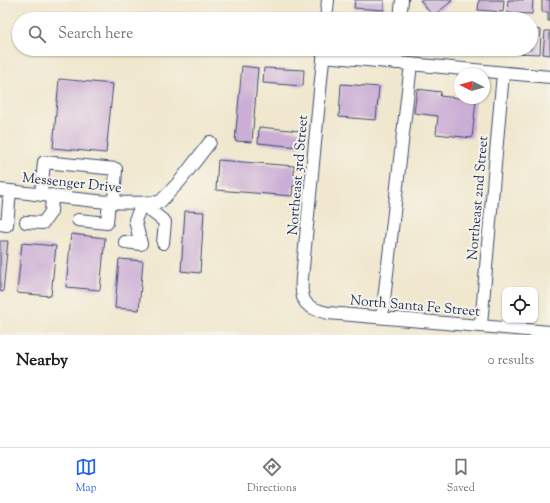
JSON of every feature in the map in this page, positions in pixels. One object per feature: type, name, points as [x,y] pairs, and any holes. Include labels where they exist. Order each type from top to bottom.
[{"type":"street","points":[[327,12],[328,0]]},
{"type":"street","points":[[401,12],[402,0]]},
{"type":"street","name":"Northeast 3rd Street","points":[[305,303],[301,291],[323,56]]},
{"type":"street","points":[[345,56],[396,63],[550,77]]},
{"type":"street","points":[[396,56],[396,63]]},
{"type":"street","points":[[382,317],[411,64]]},
{"type":"street","name":"Northeast 2nd Street","points":[[481,325],[503,73]]},
{"type":"street","name":"Messenger Drive","points":[[5,190],[142,204],[160,202],[180,180],[210,142]]},
{"type":"street","points":[[26,222],[43,223],[51,212],[46,195],[44,162],[116,169],[112,201],[107,223],[78,220]]},
{"type":"street","points":[[0,224],[7,225],[5,190]]},
{"type":"street","points":[[125,242],[141,244],[135,220],[142,204],[165,222],[163,243]]},
{"type":"street","name":"North Santa Fe Street","points":[[305,303],[316,310],[328,313],[550,332]]},
{"type":"building","points":[[355,0],[384,0],[384,10],[354,8]]},
{"type":"building","points":[[420,0],[452,1],[438,12],[430,12]]},
{"type":"building","points":[[479,0],[504,0],[503,12],[478,10]]},
{"type":"building","points":[[508,0],[533,0],[532,12],[507,12]]},
{"type":"building","points":[[542,0],[550,0],[550,21],[548,21],[548,12],[542,12]]},
{"type":"building","points":[[538,30],[541,30],[540,54],[538,54]]},
{"type":"building","points":[[545,31],[550,31],[550,55],[543,54]]},
{"type":"building","points":[[242,66],[258,68],[252,142],[235,141]]},
{"type":"building","points":[[264,68],[304,70],[303,86],[263,83]]},
{"type":"building","points":[[59,79],[113,84],[106,153],[53,148]]},
{"type":"building","points":[[341,84],[379,87],[376,120],[339,117]]},
{"type":"building","points":[[417,89],[441,92],[440,96],[454,98],[454,104],[476,104],[472,138],[436,134],[438,116],[414,113]]},
{"type":"building","points":[[259,127],[300,131],[299,147],[258,143]]},
{"type":"building","points":[[218,160],[294,166],[294,175],[300,175],[299,186],[293,186],[292,196],[216,190]]},
{"type":"building","points":[[185,211],[204,212],[200,273],[181,271]]},
{"type":"building","points":[[71,234],[105,238],[100,290],[66,287]]},
{"type":"building","points":[[0,241],[8,241],[3,292],[0,291]]},
{"type":"building","points":[[22,243],[56,246],[51,296],[17,293]]},
{"type":"building","points":[[119,259],[143,261],[139,310],[115,308]]}]
